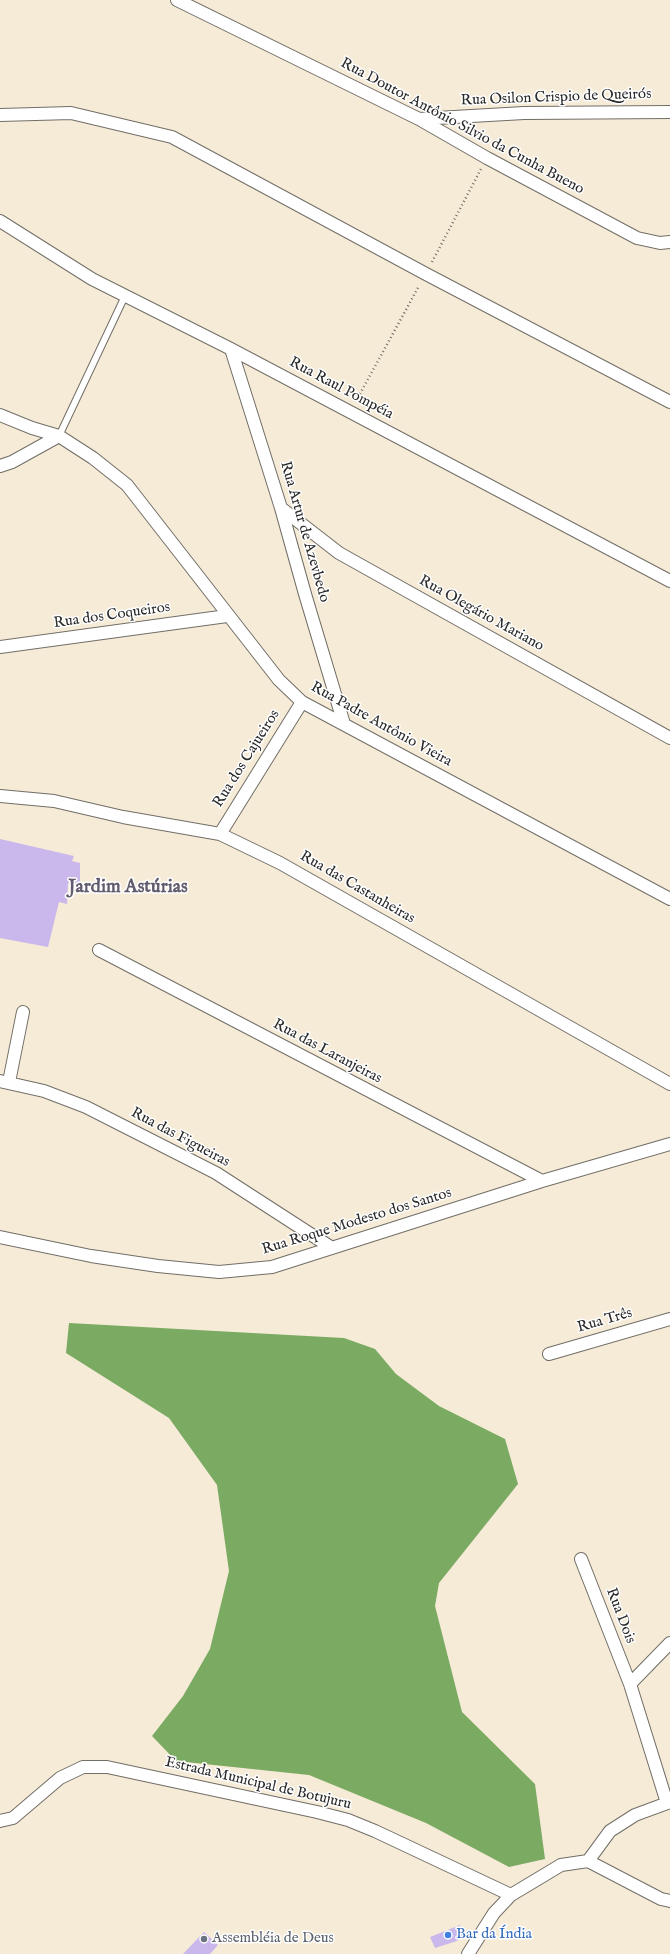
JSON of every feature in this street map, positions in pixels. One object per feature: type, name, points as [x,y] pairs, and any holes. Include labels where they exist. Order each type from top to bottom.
[{"type":"street","name":"Rua Doutor Antônio Silvio da Cunha Bueno","points":[[177,0],[419,119],[487,158],[637,238],[660,243],[670,242]]},
{"type":"street","name":"Rua Osilon Crispio de Queirós","points":[[419,119],[524,113],[670,112]]},
{"type":"street","points":[[0,115],[71,113],[172,137],[426,274],[670,402]]},
{"type":"street","name":"Rua Raul Pompéia","points":[[0,221],[92,279],[231,349],[670,581]]},
{"type":"street","name":"Rua Artur de Azevbedo","points":[[231,349],[281,508],[344,724]]},
{"type":"street","name":"Rua Padre Antônio Vieira","points":[[0,415],[32,428],[59,436],[93,458],[127,485],[279,680],[302,702],[670,899]]},
{"type":"street","points":[[0,466],[12,462],[59,436]]},
{"type":"street","name":"Rua Olegário Mariano","points":[[281,508],[339,553],[670,738]]},
{"type":"street","name":"Rua dos Coqueiros","points":[[0,647],[228,616]]},
{"type":"street","name":"Rua dos Cajueiros","points":[[220,834],[302,702]]},
{"type":"street","name":"Rua das Castanheiras","points":[[0,796],[54,801],[123,817],[220,834],[280,863],[670,1084]]},
{"type":"street","name":"Rua das Laranjeiras","points":[[99,950],[542,1181]]},
{"type":"street","points":[[4,1082],[23,1012]]},
{"type":"street","name":"Rua das Figueiras","points":[[4,1082],[44,1091],[86,1107],[209,1170],[332,1248]]},
{"type":"street","name":"Rua Roque Modesto dos Santos","points":[[0,1238],[91,1256],[158,1266],[219,1272],[272,1267],[542,1181],[670,1144]]},
{"type":"street","name":"Rua Três","points":[[549,1354],[670,1319]]},
{"type":"street","name":"Rua Dois","points":[[581,1559],[630,1684]]},
{"type":"street","points":[[588,1861],[610,1831],[635,1815],[668,1803],[630,1684],[670,1643]]},
{"type":"street","name":"Estrada Municipal de Botujuru","points":[[0,1822],[13,1818],[60,1778],[83,1767],[106,1768],[318,1812],[348,1820],[375,1831],[511,1895]]},
{"type":"street","points":[[468,1954],[494,1913],[511,1895],[561,1865],[588,1861],[661,1899],[670,1901]]},
{"type":"lane","points":[[59,436],[125,296]]},
{"type":"green space","points":[[69,1323],[344,1338],[375,1349],[396,1374],[439,1406],[505,1439],[518,1484],[439,1583],[435,1606],[462,1712],[535,1784],[545,1859],[509,1867],[426,1823],[309,1775],[176,1761],[152,1736],[183,1696],[210,1649],[229,1571],[217,1485],[169,1418],[66,1353]]},
{"type":"building","points":[[0,839],[74,856],[72,861],[80,863],[80,885],[68,883],[67,904],[59,902],[48,947],[0,938]]},
{"type":"building","name":"Bar da Índia","points":[[460,1925],[465,1934],[457,1941],[435,1948],[430,1937]]},
{"type":"building","name":"Assembléia de Deus","points":[[204,1932],[218,1945],[210,1954],[183,1954]]},
{"type":"place","name":"Bar da Índia","points":[[448,1935]]},
{"type":"place","name":"Assembléia de Deus","points":[[204,1939]]},
{"type":"district","name":"Jardim Astúrias","points":[[128,888]]}]
